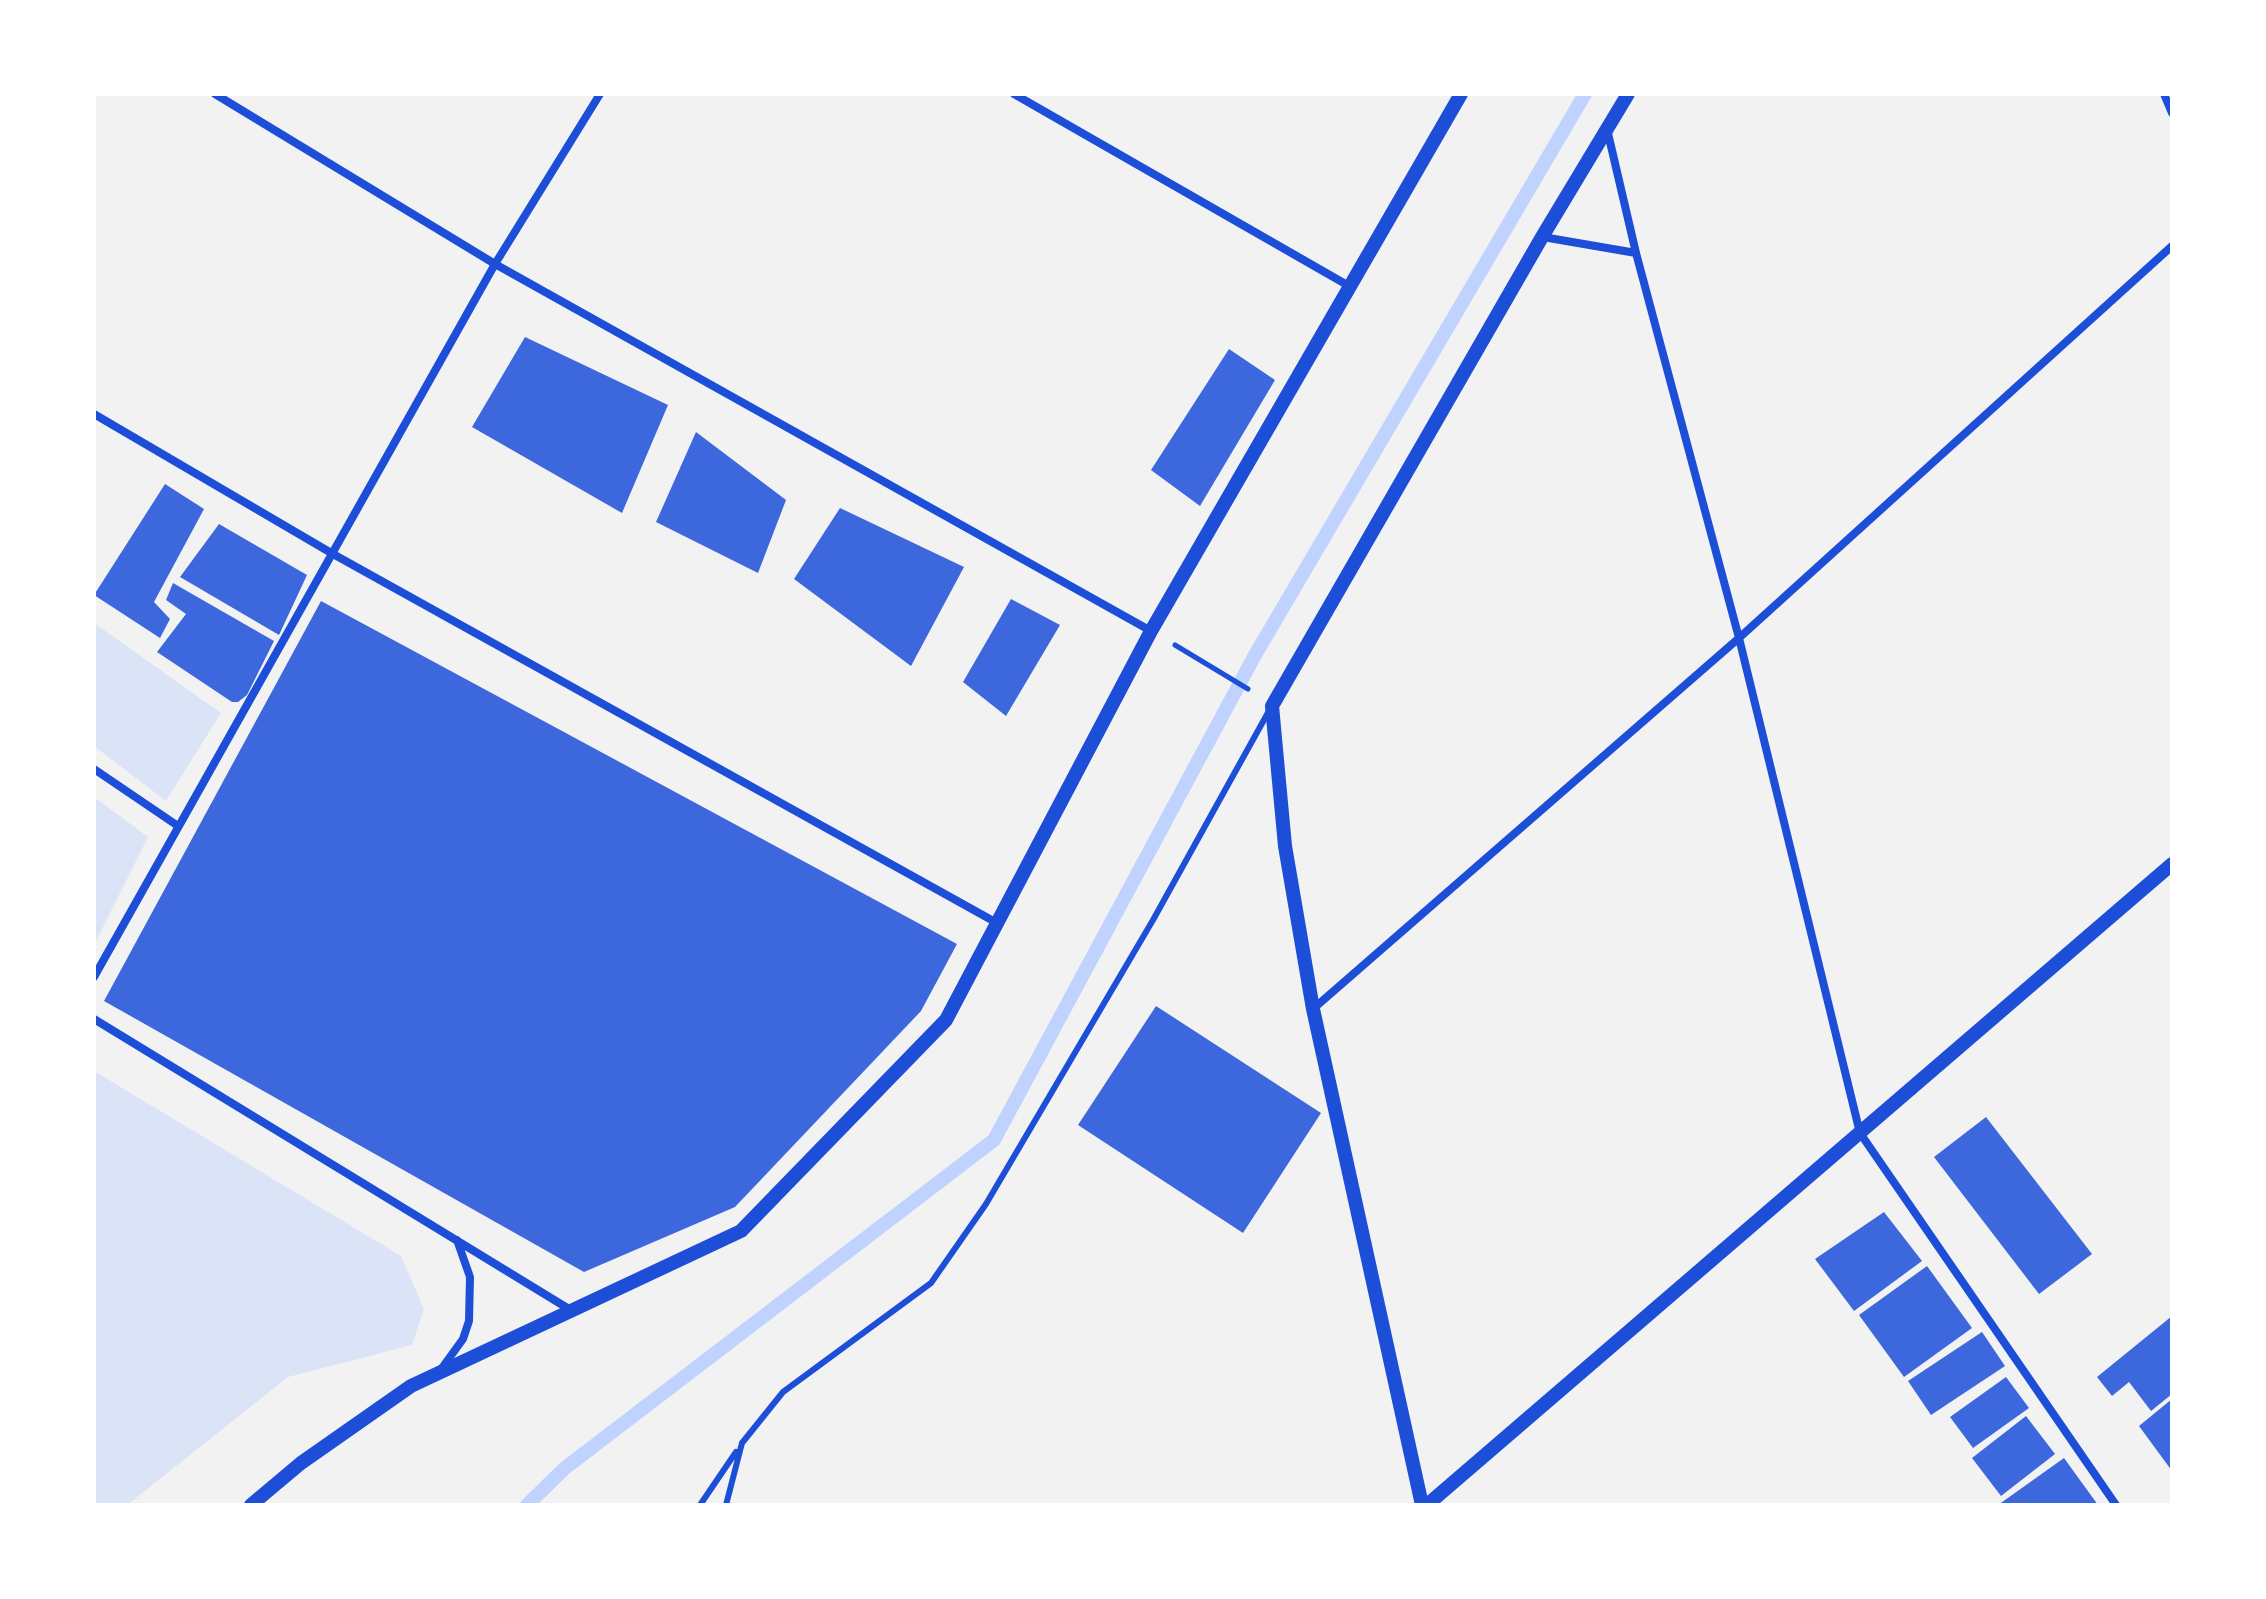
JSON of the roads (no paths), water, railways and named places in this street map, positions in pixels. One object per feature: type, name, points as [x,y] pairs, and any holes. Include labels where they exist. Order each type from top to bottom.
[{"type":"street","points":[[215,94],[495,264],[1151,631]]},
{"type":"street","points":[[94,977],[495,264],[600,94]]},
{"type":"street","points":[[1014,94],[1349,286]]},
{"type":"street","points":[[251,1505],[411,1386],[569,1309],[741,1231],[946,1020],[1151,631],[1461,94]]},
{"type":"street","points":[[1628,94],[1542,237],[1272,706],[1285,846],[1313,1009],[1424,1505],[2172,864]]},
{"type":"street","points":[[2164,94],[2172,113]]},
{"type":"street","points":[[1607,128],[1636,253],[1739,638],[1860,1133],[2116,1505]]},
{"type":"street","points":[[1542,237],[1636,253]]},
{"type":"street","points":[[1313,1009],[1739,638],[2172,246]]},
{"type":"street","points":[[94,414],[333,554],[997,923]]},
{"type":"street","points":[[94,769],[178,826]]},
{"type":"street","points":[[94,1019],[569,1309]]},
{"type":"street","points":[[440,1371],[463,1339],[469,1321],[470,1277],[456,1239]]},
{"type":"lane","points":[[700,1505],[742,1443],[783,1392],[931,1283],[986,1204],[1153,920],[1272,706]]},
{"type":"lane","points":[[726,1505],[742,1443]]},
{"type":"waterway","points":[[527,1505],[565,1468],[994,1140],[1255,655],[1585,94]]}]
